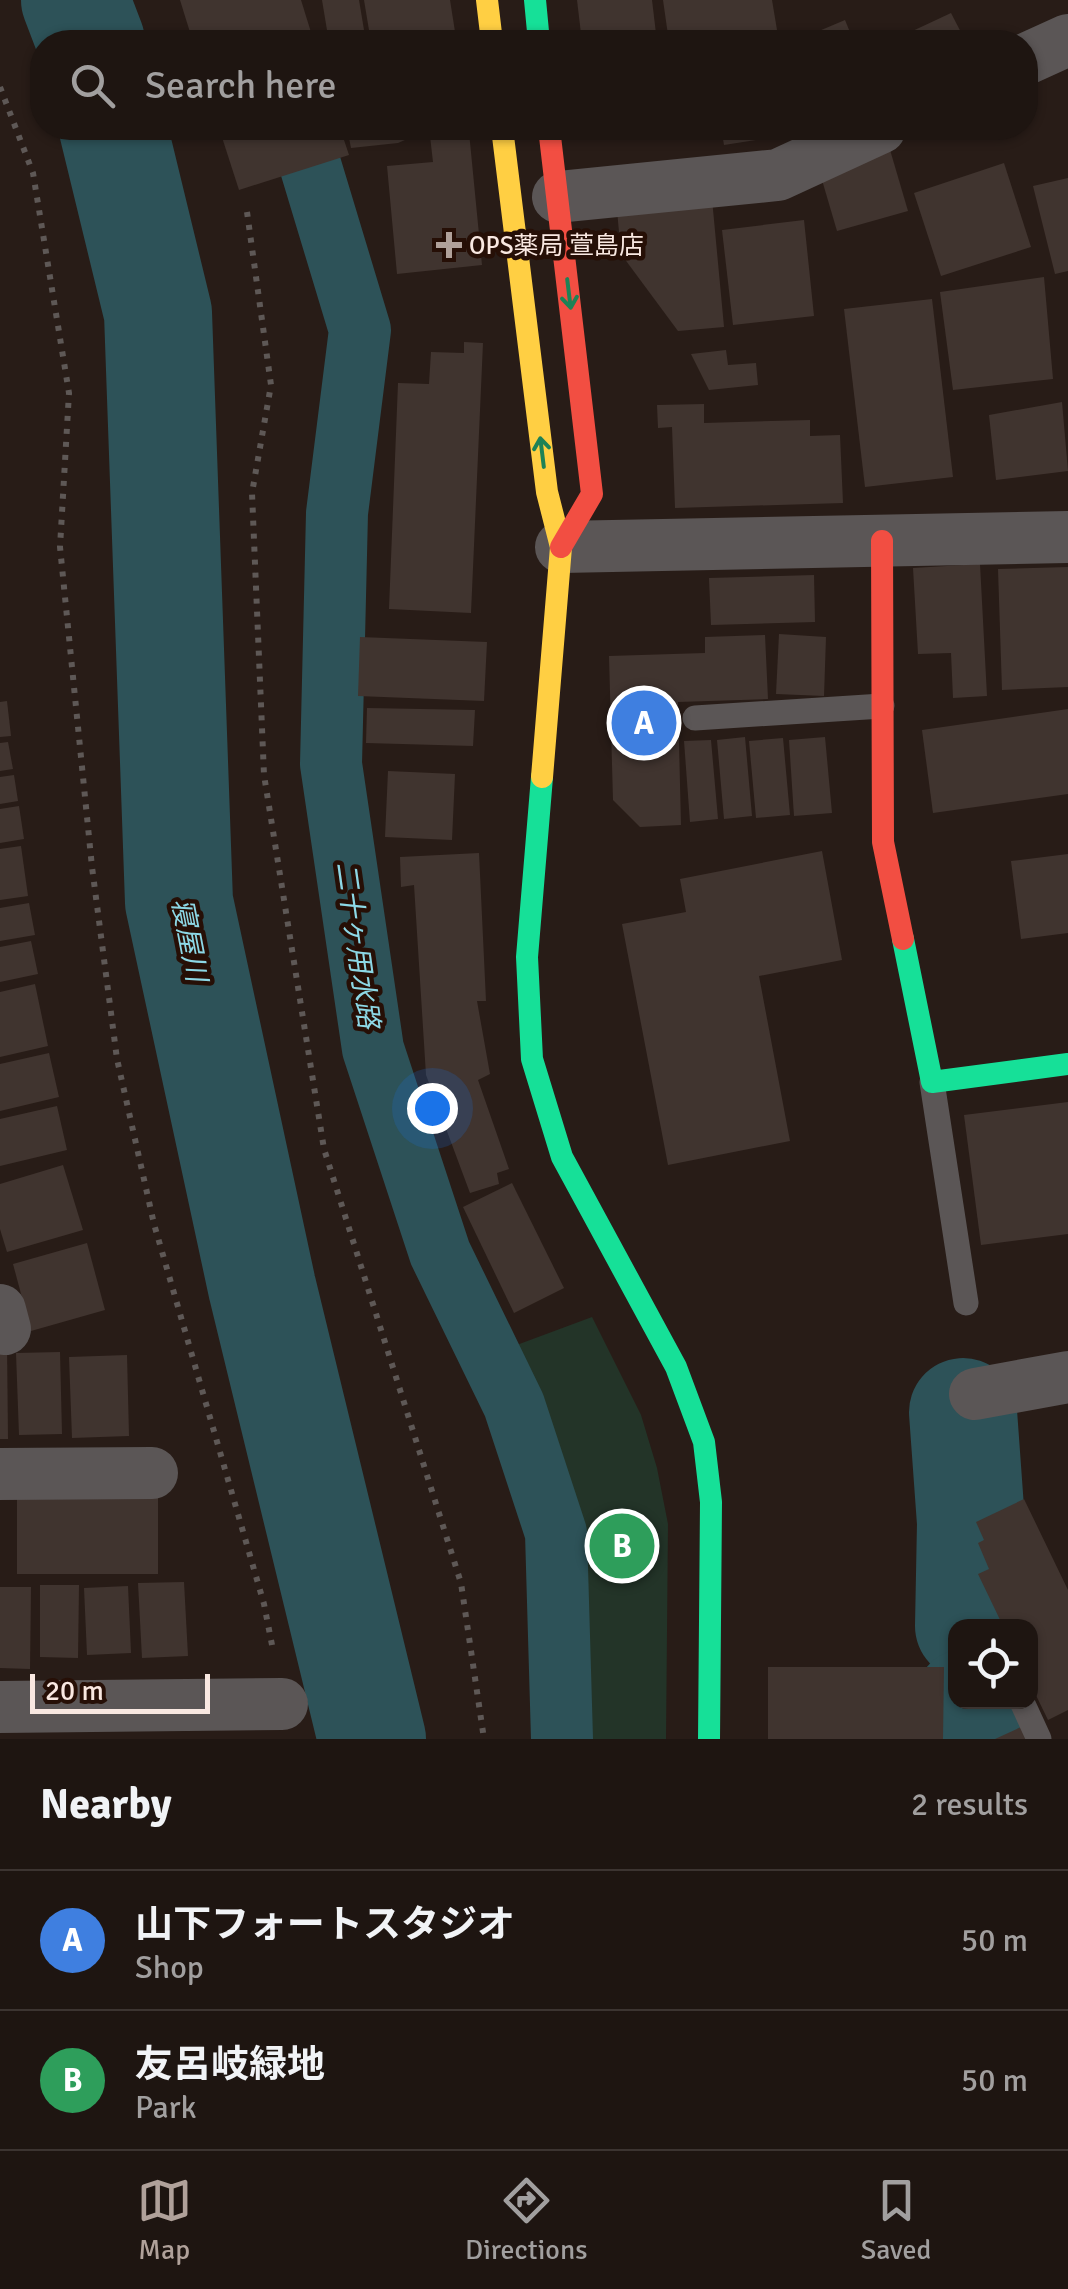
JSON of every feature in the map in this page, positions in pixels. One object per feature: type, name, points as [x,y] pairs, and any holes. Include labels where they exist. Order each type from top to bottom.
[{"type":"street","points":[[486,0],[490,30]]},
{"type":"street","points":[[534,0],[538,30]]},
{"type":"street","points":[[1038,54],[1068,40]]},
{"type":"street","points":[[503,140],[547,492],[562,547],[526,957],[532,1059],[562,1156],[676,1367],[704,1442],[711,1502],[709,1739]]},
{"type":"street","points":[[551,140],[592,494],[562,547]]},
{"type":"street","points":[[558,197],[778,176],[854,140]]},
{"type":"street","points":[[562,547],[1068,537]]},
{"type":"street","points":[[882,541],[883,842],[932,1082],[1068,1064]]},
{"type":"street","points":[[975,1394],[1068,1377]]},
{"type":"street","points":[[0,1474],[152,1474]]},
{"type":"street","points":[[0,1706],[282,1704]]},
{"type":"lane","points":[[695,718],[882,706]]},
{"type":"lane","points":[[932,1082],[966,1303]]},
{"type":"lane","points":[[1025,1709],[1039,1739]]},
{"type":"path","points":[[0,87],[32,173],[69,393],[60,547],[92,866],[117,1059],[154,1224],[264,1604],[282,1704]]},
{"type":"path","points":[[247,212],[271,385],[252,493],[267,795],[324,1148],[461,1583],[484,1739]]},
{"type":"green space","points":[[592,1317],[641,1415],[668,1524],[666,1739],[586,1739],[588,1639],[580,1567],[555,1446],[514,1346]]},
{"type":"building","points":[[180,0],[301,0],[310,30],[189,30]]},
{"type":"building","points":[[322,0],[359,0],[364,30],[327,30]]},
{"type":"building","points":[[364,0],[450,0],[455,30],[369,30]]},
{"type":"building","points":[[577,0],[652,0],[656,30],[581,30]]},
{"type":"building","points":[[663,0],[772,0],[777,30],[667,30]]},
{"type":"building","points":[[951,13],[960,30],[915,30]]},
{"type":"building","points":[[845,20],[849,30],[821,30]]},
{"type":"building","points":[[223,140],[344,140],[349,155],[239,190]]},
{"type":"building","points":[[349,140],[405,140],[398,143],[351,148]]},
{"type":"building","points":[[430,140],[470,140],[482,265],[397,274],[387,166],[433,162]]},
{"type":"building","points":[[723,140],[756,140],[724,145]]},
{"type":"building","points":[[888,143],[908,211],[837,231],[817,163]]},
{"type":"building","points":[[1004,163],[1031,247],[941,276],[914,193]]},
{"type":"building","points":[[1068,178],[1068,271],[1055,274],[1033,186]]},
{"type":"building","points":[[712,199],[724,327],[678,331],[621,254],[617,210]]},
{"type":"building","points":[[804,220],[814,316],[733,325],[722,230]]},
{"type":"building","points":[[1044,277],[1053,379],[953,390],[940,292]]},
{"type":"building","points":[[932,299],[953,477],[865,487],[844,309]]},
{"type":"building","points":[[464,342],[483,343],[471,613],[389,609],[398,383],[429,384],[431,352],[464,353]]},
{"type":"building","points":[[726,350],[728,365],[756,363],[758,385],[709,390],[691,354]]},
{"type":"building","points":[[1062,402],[1068,471],[996,480],[989,415]]},
{"type":"building","points":[[704,404],[704,423],[810,420],[810,436],[840,435],[843,503],[675,508],[672,427],[658,428],[657,405]]},
{"type":"building","points":[[980,564],[987,696],[953,698],[951,653],[918,654],[913,568]]},
{"type":"building","points":[[1068,567],[1068,687],[1002,690],[998,569]]},
{"type":"building","points":[[814,575],[815,622],[711,625],[709,578]]},
{"type":"building","points":[[779,634],[826,637],[824,696],[776,694]]},
{"type":"building","points":[[765,635],[768,699],[678,702],[681,825],[640,827],[613,800],[609,656],[705,653],[705,637]]},
{"type":"building","points":[[360,637],[487,642],[484,701],[358,696]]},
{"type":"building","points":[[7,701],[11,736],[0,737],[0,702]]},
{"type":"building","points":[[367,708],[475,710],[473,746],[366,743]]},
{"type":"building","points":[[1068,709],[1068,794],[933,813],[922,730]]},
{"type":"building","points":[[745,737],[752,816],[724,819],[717,740]]},
{"type":"building","points":[[825,737],[832,813],[794,816],[789,740]]},
{"type":"building","points":[[783,738],[790,815],[756,818],[749,741]]},
{"type":"building","points":[[711,740],[718,819],[690,822],[684,741]]},
{"type":"building","points":[[8,742],[13,769],[0,771],[0,743]]},
{"type":"building","points":[[388,771],[455,774],[452,840],[385,837]]},
{"type":"building","points":[[14,775],[18,801],[0,804],[0,777]]},
{"type":"building","points":[[19,806],[24,839],[0,843],[0,809]]},
{"type":"building","points":[[21,846],[28,896],[0,900],[0,849]]},
{"type":"building","points":[[822,851],[842,960],[759,976],[790,1141],[668,1165],[622,924],[686,912],[680,879]]},
{"type":"building","points":[[479,853],[486,1001],[477,1001],[490,1074],[478,1080],[509,1169],[497,1173],[499,1184],[470,1193],[426,1075],[414,885],[401,887],[400,857]]},
{"type":"building","points":[[1068,854],[1068,933],[1021,939],[1011,861]]},
{"type":"building","points":[[29,903],[35,935],[0,941],[0,908]]},
{"type":"building","points":[[31,941],[38,974],[0,982],[0,947]]},
{"type":"building","points":[[35,984],[48,1046],[0,1057],[0,992]]},
{"type":"building","points":[[49,1053],[59,1097],[0,1111],[0,1064]]},
{"type":"building","points":[[1068,1102],[1068,1234],[981,1245],[964,1115]]},
{"type":"building","points":[[57,1106],[67,1150],[0,1166],[0,1119]]},
{"type":"building","points":[[63,1165],[83,1230],[7,1252],[0,1229],[0,1184]]},
{"type":"building","points":[[512,1183],[564,1288],[514,1313],[463,1207]]},
{"type":"building","points":[[87,1243],[105,1310],[31,1331],[13,1264]]},
{"type":"building","points":[[0,1344],[7,1344],[8,1439],[0,1439]]},
{"type":"building","points":[[60,1352],[62,1434],[19,1435],[16,1353]]},
{"type":"building","points":[[127,1355],[129,1436],[72,1438],[69,1357]]},
{"type":"building","points":[[17,1495],[158,1496],[158,1574],[17,1574]]},
{"type":"building","points":[[1024,1499],[1068,1590],[1068,1710],[1048,1720],[1038,1699],[1038,1619],[1000,1619],[978,1574],[989,1569],[978,1543],[984,1540],[976,1522]]},
{"type":"building","points":[[184,1582],[188,1656],[142,1658],[138,1583]]},
{"type":"building","points":[[40,1585],[79,1585],[78,1658],[40,1657]]},
{"type":"building","points":[[128,1586],[131,1653],[87,1655],[84,1588]]},
{"type":"building","points":[[0,1587],[31,1587],[30,1669],[0,1668]]},
{"type":"building","points":[[768,1667],[944,1667],[943,1739],[768,1739]]},
{"type":"building","points":[[1021,1727],[1026,1739],[995,1739]]},
{"type":"waterway","name":"寝屋川","points":[[75,0],[86,30]]},
{"type":"waterway","name":"寝屋川","points":[[116,140],[158,313],[179,902],[262,1287],[372,1739]]},
{"type":"waterway","name":"二十ヶ用水路","points":[[303,140],[360,330],[337,513],[331,764],[373,1049],[440,1253],[514,1405],[556,1533],[562,1739]]},
{"type":"waterway","points":[[963,1412],[971,1523],[969,1619]]},
{"type":"waterway","points":[[968,1709],[968,1739]]},
{"type":"traffic: fast","points":[[535,0],[538,30]]},
{"type":"traffic: fast","points":[[542,777],[527,957],[532,1059],[562,1157],[676,1367],[704,1442],[711,1502],[709,1739]]},
{"type":"traffic: fast","points":[[903,939],[932,1082],[1068,1064]]},
{"type":"traffic: slow","points":[[487,0],[491,30]]},
{"type":"traffic: slow","points":[[503,140],[547,492],[561,547],[542,777]]},
{"type":"traffic: jam","points":[[550,140],[592,494],[561,547]]},
{"type":"traffic: jam","points":[[882,541],[883,842],[903,939]]},
{"type":"place","name":"OPS薬局 萱島店","points":[[449,245]]},
{"type":"place","name":"山下フォートスタジオ","points":[[644,723]]},
{"type":"place","name":"友呂岐緑地","points":[[622,1546]]}]
